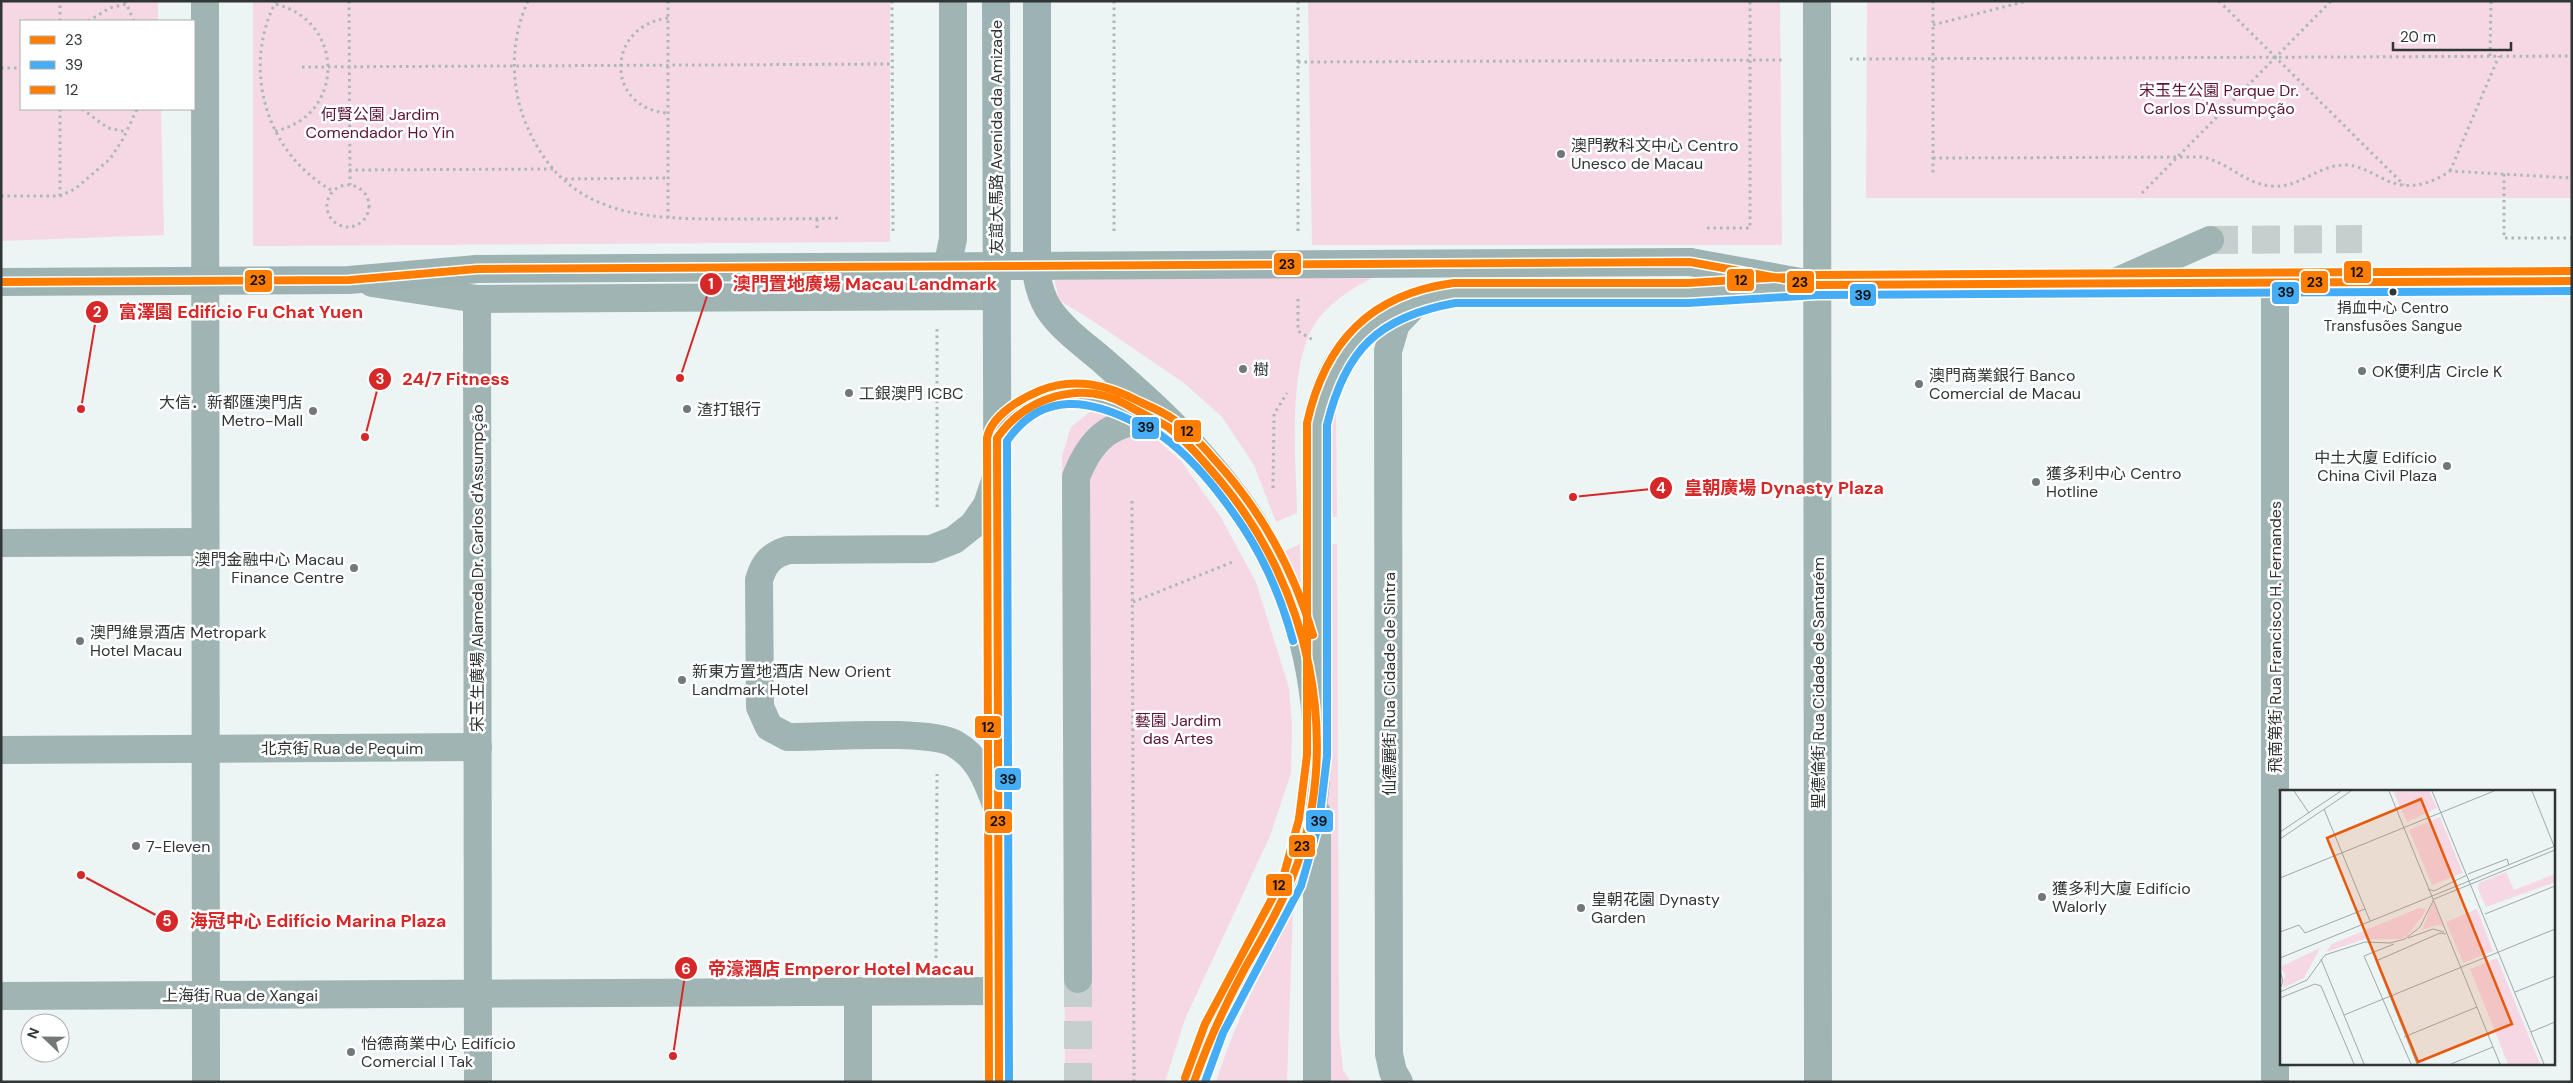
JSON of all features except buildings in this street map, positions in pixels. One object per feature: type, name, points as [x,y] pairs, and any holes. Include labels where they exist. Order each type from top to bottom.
[{"type":"main road","name":"友誼大馬路 Avenida da Amizade","points":[[996,1],[998,1082]]},
{"type":"main road","points":[[1036,1],[1037,277],[1041,292],[1056,319],[1171,423],[1238,501],[1267,548],[1288,590],[1299,622],[1310,672],[1316,722],[1317,756],[1309,821],[1292,882],[1214,1029],[1194,1082]]},
{"type":"main road","points":[[1,282],[348,280],[478,268],[1690,262],[1817,285],[2572,281]]},
{"type":"main road","points":[[997,438],[1013,418],[1047,398],[1071,393],[1088,393],[1118,400],[1167,427],[1216,474]]},
{"type":"street","points":[[205,1],[206,1082]]},
{"type":"street","points":[[893,297],[913,293],[931,282],[944,267],[952,249],[953,1]]},
{"type":"street","points":[[1316,722],[1316,436],[1321,400],[1335,366],[1349,346],[1366,329],[1396,309],[1430,297],[1454,293],[1688,293],[1817,285],[1817,1]]},
{"type":"street","points":[[2113,283],[2210,240]]},
{"type":"street","points":[[348,280],[477,299],[996,296]]},
{"type":"street","name":"飛南第街 Rua Francisco H. Fernandes","points":[[2275,282],[2275,1082]]},
{"type":"street","name":"聖德倫街 Rua Cidade de Santarém","points":[[1817,285],[1818,1082]]},
{"type":"street","name":"仙德麗街 Rua Cidade de Sintra","points":[[1399,1082],[1389,1054],[1388,351],[1392,333],[1402,316],[1416,303],[1430,297]]},
{"type":"street","name":"宋玉生廣場 Alameda Dr. Carlos d'Assumpção","points":[[477,299],[478,747]]},
{"type":"street","points":[[1078,979],[1076,477],[1084,456],[1096,440],[1112,428],[1131,420],[1150,419]]},
{"type":"street","points":[[997,475],[987,505],[973,525],[954,540],[931,549],[788,550],[776,553],[762,569],[759,590],[760,708],[769,727],[788,737],[930,736],[955,744],[974,760],[988,782],[998,810]]},
{"type":"street","points":[[1,544],[205,542]]},
{"type":"street","points":[[478,747],[478,1082]]},
{"type":"street","name":"北京街 Rua de Pequim","points":[[1,750],[478,747]]},
{"type":"street","points":[[1317,756],[1317,1082]]},
{"type":"street","name":"上海街 Rua de Xangai","points":[[1,996],[998,991]]},
{"type":"street","points":[[858,992],[858,1082]]},
{"type":"path","points":[[60,1],[60,20]]},
{"type":"path","points":[[349,1],[350,185]]},
{"type":"path","points":[[528,1],[517,36],[514,65],[518,98],[526,122],[537,145],[565,179],[590,197],[612,208],[635,215],[668,219],[841,218]]},
{"type":"path","points":[[668,1],[668,219]]},
{"type":"path","points":[[892,1],[893,236]]},
{"type":"path","points":[[1114,1],[1114,231]]},
{"type":"path","points":[[1298,1],[1298,240]]},
{"type":"path","points":[[1750,1],[1750,228]]},
{"type":"path","points":[[1933,1],[1933,174]]},
{"type":"path","points":[[1933,25],[2027,1]]},
{"type":"path","points":[[2219,1],[2404,185]]},
{"type":"path","points":[[2142,193],[2331,1]]},
{"type":"path","points":[[2490,56],[2491,1]]},
{"type":"path","points":[[90,20],[110,8],[126,2],[134,20]]},
{"type":"path","points":[[274,130],[295,124],[311,110],[325,88],[328,66],[324,45],[314,27],[298,12],[275,2],[265,27],[260,61],[262,96],[274,130],[301,167],[333,191]]},
{"type":"path","points":[[668,18],[653,20],[633,32],[624,46],[620,65],[624,84],[633,97],[652,111],[668,113]]},
{"type":"path","points":[[1933,158],[2176,157],[2212,159],[2230,167],[2244,178],[2271,186],[2291,185],[2327,167],[2348,165],[2404,185],[2415,186],[2434,181],[2450,171],[2499,56]]},
{"type":"path","points":[[1888,59],[2572,56]]},
{"type":"path","points":[[1298,62],[1750,60]]},
{"type":"path","points":[[302,67],[892,64]]},
{"type":"path","points":[[1,68],[20,68]]},
{"type":"path","points":[[60,110],[60,196]]},
{"type":"path","points":[[83,110],[108,128],[127,132]]},
{"type":"path","points":[[1,196],[60,196],[84,182],[102,167],[127,132],[136,110]]},
{"type":"path","points":[[350,170],[555,169]]},
{"type":"path","points":[[2450,171],[2572,178]]},
{"type":"path","points":[[2504,174],[2504,238],[2572,238]]},
{"type":"path","points":[[565,179],[668,178]]},
{"type":"path","points":[[350,185],[364,192],[370,205],[366,219],[354,227],[346,228],[336,225],[329,216],[327,206],[333,191],[339,187],[350,185]]},
{"type":"path","points":[[1298,294],[1298,331]]},
{"type":"path","points":[[937,296],[937,546]]},
{"type":"path","points":[[1132,501],[1134,1082]]},
{"type":"path","points":[[1133,602],[1267,548]]},
{"type":"path","points":[[936,966],[937,738]]},
{"type":"green space","points":[[1,1],[158,1],[158,20],[20,20],[20,110],[161,110],[164,235],[1,241]]},
{"type":"green space","name":"何賢公園 Jardim Comendador Ho Yin","points":[[253,1],[890,1],[890,242],[253,246]]},
{"type":"green space","points":[[1308,1],[1780,1],[1782,245],[1312,245]]},
{"type":"green space","name":"宋玉生公園 Parque Dr. Carlos D'Assumpção","points":[[1867,1],[2572,1],[2572,198],[1866,198]]},
{"type":"green space","points":[[1052,268],[1384,271],[1346,293],[1329,307],[1315,324],[1306,342],[1300,365],[1295,416],[1297,513],[1276,522],[1254,465],[1222,417],[1184,383],[1059,300]]},
{"type":"green space","name":"藝園 Jardim das Artes","points":[[1096,407],[1147,431],[1181,461],[1220,516],[1256,582],[1289,688],[1292,725],[1291,773],[1270,836],[1185,1019],[1165,1082],[1065,1082],[1062,456],[1071,427]]},
{"type":"green space","points":[[1331,410],[1336,413],[1337,517],[1324,517]]},
{"type":"green space","points":[[1300,544],[1301,601],[1297,601],[1285,551]]},
{"type":"green space","points":[[1337,544],[1339,1031],[1343,1070],[1351,1082],[1329,1082],[1323,545]]},
{"type":"green space","points":[[1293,908],[1287,1082],[1216,1082],[1241,1015]]},
{"type":"tunnel","points":[[2210,240],[2362,239]]},
{"type":"tunnel","points":[[1078,979],[1078,1082]]},
{"type":"transit line","name":"23","points":[[1,282],[349,280],[477,269],[1690,262],[1817,285],[2572,281]]},
{"type":"transit line","name":"12","points":[[1185,1078],[1205,1024],[1283,878],[1299,819],[1307,755],[1307,423],[1315,394],[1326,368],[1339,346],[1356,327],[1375,311],[1398,298],[1424,289],[1454,283],[1688,283],[1817,275],[2572,271]]},
{"type":"transit line","name":"39","points":[[1205,1082],[1223,1033],[1301,886],[1319,823],[1327,756],[1327,425],[1344,376],[1355,357],[1369,341],[1385,328],[1405,317],[1428,309],[1455,303],[1688,303],[1817,295],[2572,291]]},
{"type":"transit line","name":"12","points":[[989,1082],[987,438],[994,422],[1007,409],[1031,394],[1052,386],[1078,383],[1091,384],[1116,391],[1173,419],[1189,433],[1231,478],[1261,519],[1296,586],[1313,635]]},
{"type":"transit line","name":"23","points":[[999,1082],[997,438],[1023,412],[1056,396],[1073,393],[1091,393],[1109,397],[1127,405],[1168,427],[1203,461],[1252,524],[1276,568],[1295,616],[1309,665],[1316,715],[1316,766],[1310,816],[1297,865],[1280,905],[1224,1010],[1194,1082]]},
{"type":"transit line","name":"39","points":[[1009,1082],[1007,441],[1021,425],[1036,413],[1051,407],[1068,404],[1103,409],[1120,415],[1162,436],[1196,466],[1226,502],[1243,527],[1259,554],[1272,582],[1284,611],[1293,641]]},
{"type":"place","name":"澳門教科文中心 Centro Unesco de Macau","points":[[1561,154]]},
{"type":"place","name":"捐血中心 Centro Transfusões Sangue","points":[[2393,292]]},
{"type":"place","name":"樹","points":[[1243,369]]},
{"type":"place","name":"OK便利店 Circle K","points":[[2362,371]]},
{"type":"place","name":"澳門置地廣場 Macau Landmark","points":[[680,378]]},
{"type":"place","name":"澳門商業銀行 Banco Comercial de Macau","points":[[1919,384]]},
{"type":"place","name":"工銀澳門 ICBC","points":[[849,393]]},
{"type":"place","name":"富澤園 Edifício Fu Chat Yuen","points":[[81,409]]},
{"type":"place","name":"渣打银行","points":[[687,409]]},
{"type":"place","name":"大信．新都匯澳門店 Metro-Mall","points":[[313,411]]},
{"type":"place","name":"24/7 Fitness","points":[[365,437]]},
{"type":"place","name":"中土大廈 Edifício China Civil Plaza","points":[[2447,466]]},
{"type":"place","name":"獲多利中心 Centro Hotline","points":[[2036,482]]},
{"type":"place","name":"皇朝廣場 Dynasty Plaza","points":[[1573,497]]},
{"type":"place","name":"澳門金融中心 Macau Finance Centre","points":[[354,568]]},
{"type":"place","name":"澳門維景酒店 Metropark Hotel Macau","points":[[80,641]]},
{"type":"place","name":"新東方置地酒店 New Orient Landmark Hotel","points":[[682,680]]},
{"type":"place","name":"7-Eleven","points":[[136,846]]},
{"type":"place","name":"海冠中心 Edifício Marina Plaza","points":[[81,875]]},
{"type":"place","name":"獲多利大廈 Edifício Walorly","points":[[2042,897]]},
{"type":"place","name":"皇朝花園 Dynasty Garden","points":[[1581,908]]},
{"type":"place","name":"怡德商業中心 Edifício Comercial I Tak","points":[[351,1052]]},
{"type":"place","name":"帝濠酒店 Emperor Hotel Macau","points":[[673,1056]]}]
